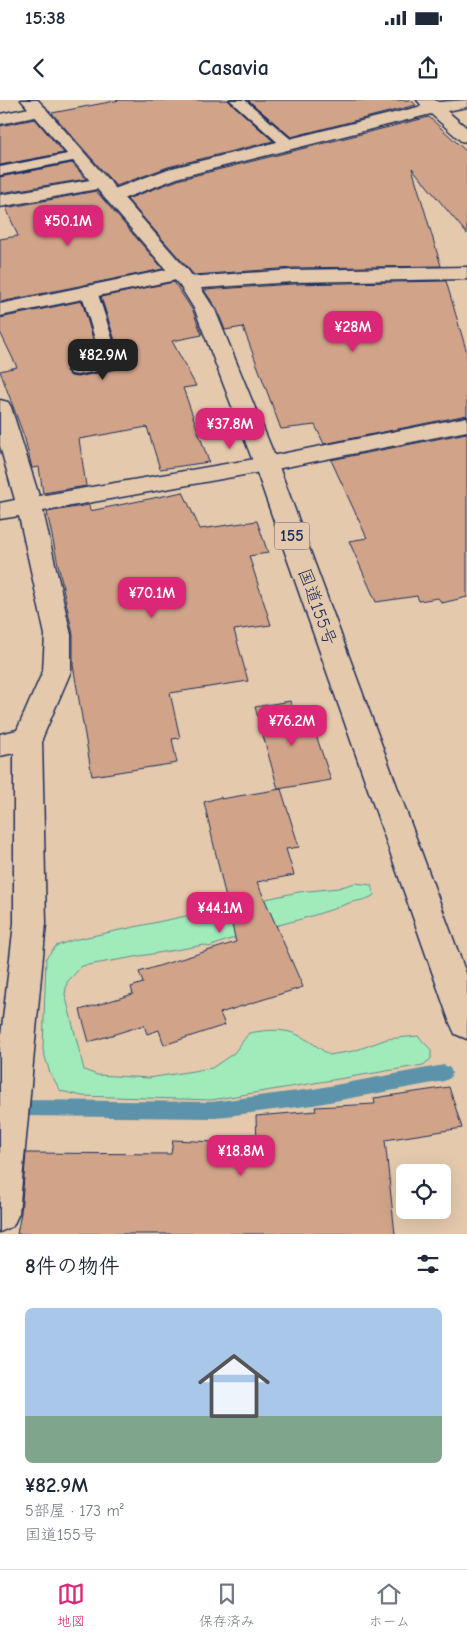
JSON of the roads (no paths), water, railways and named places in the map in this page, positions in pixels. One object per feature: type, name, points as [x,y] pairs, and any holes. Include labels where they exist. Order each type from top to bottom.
[{"type":"main road","points":[[0,202],[108,190],[289,144],[430,104],[467,102]]},
{"type":"main road","points":[[430,104],[467,137]]},
{"type":"main road","points":[[0,119],[34,106]]},
{"type":"main road","name":"国道155号","points":[[34,106],[184,278],[205,310],[266,464],[467,1023]]},
{"type":"main road","points":[[0,310],[89,291],[184,278],[322,274],[467,273]]},
{"type":"main road","points":[[0,408],[29,505],[58,635],[57,671],[14,742],[30,923],[0,1213]]},
{"type":"main road","points":[[0,510],[464,429]]},
{"type":"lane","points":[[237,100],[289,144]]},
{"type":"lane","points":[[0,171],[78,156]]},
{"type":"lane","points":[[77,370],[111,363],[89,291]]},
{"type":"waterway","points":[[23,1108],[211,1110],[313,1097],[444,1073]]}]
